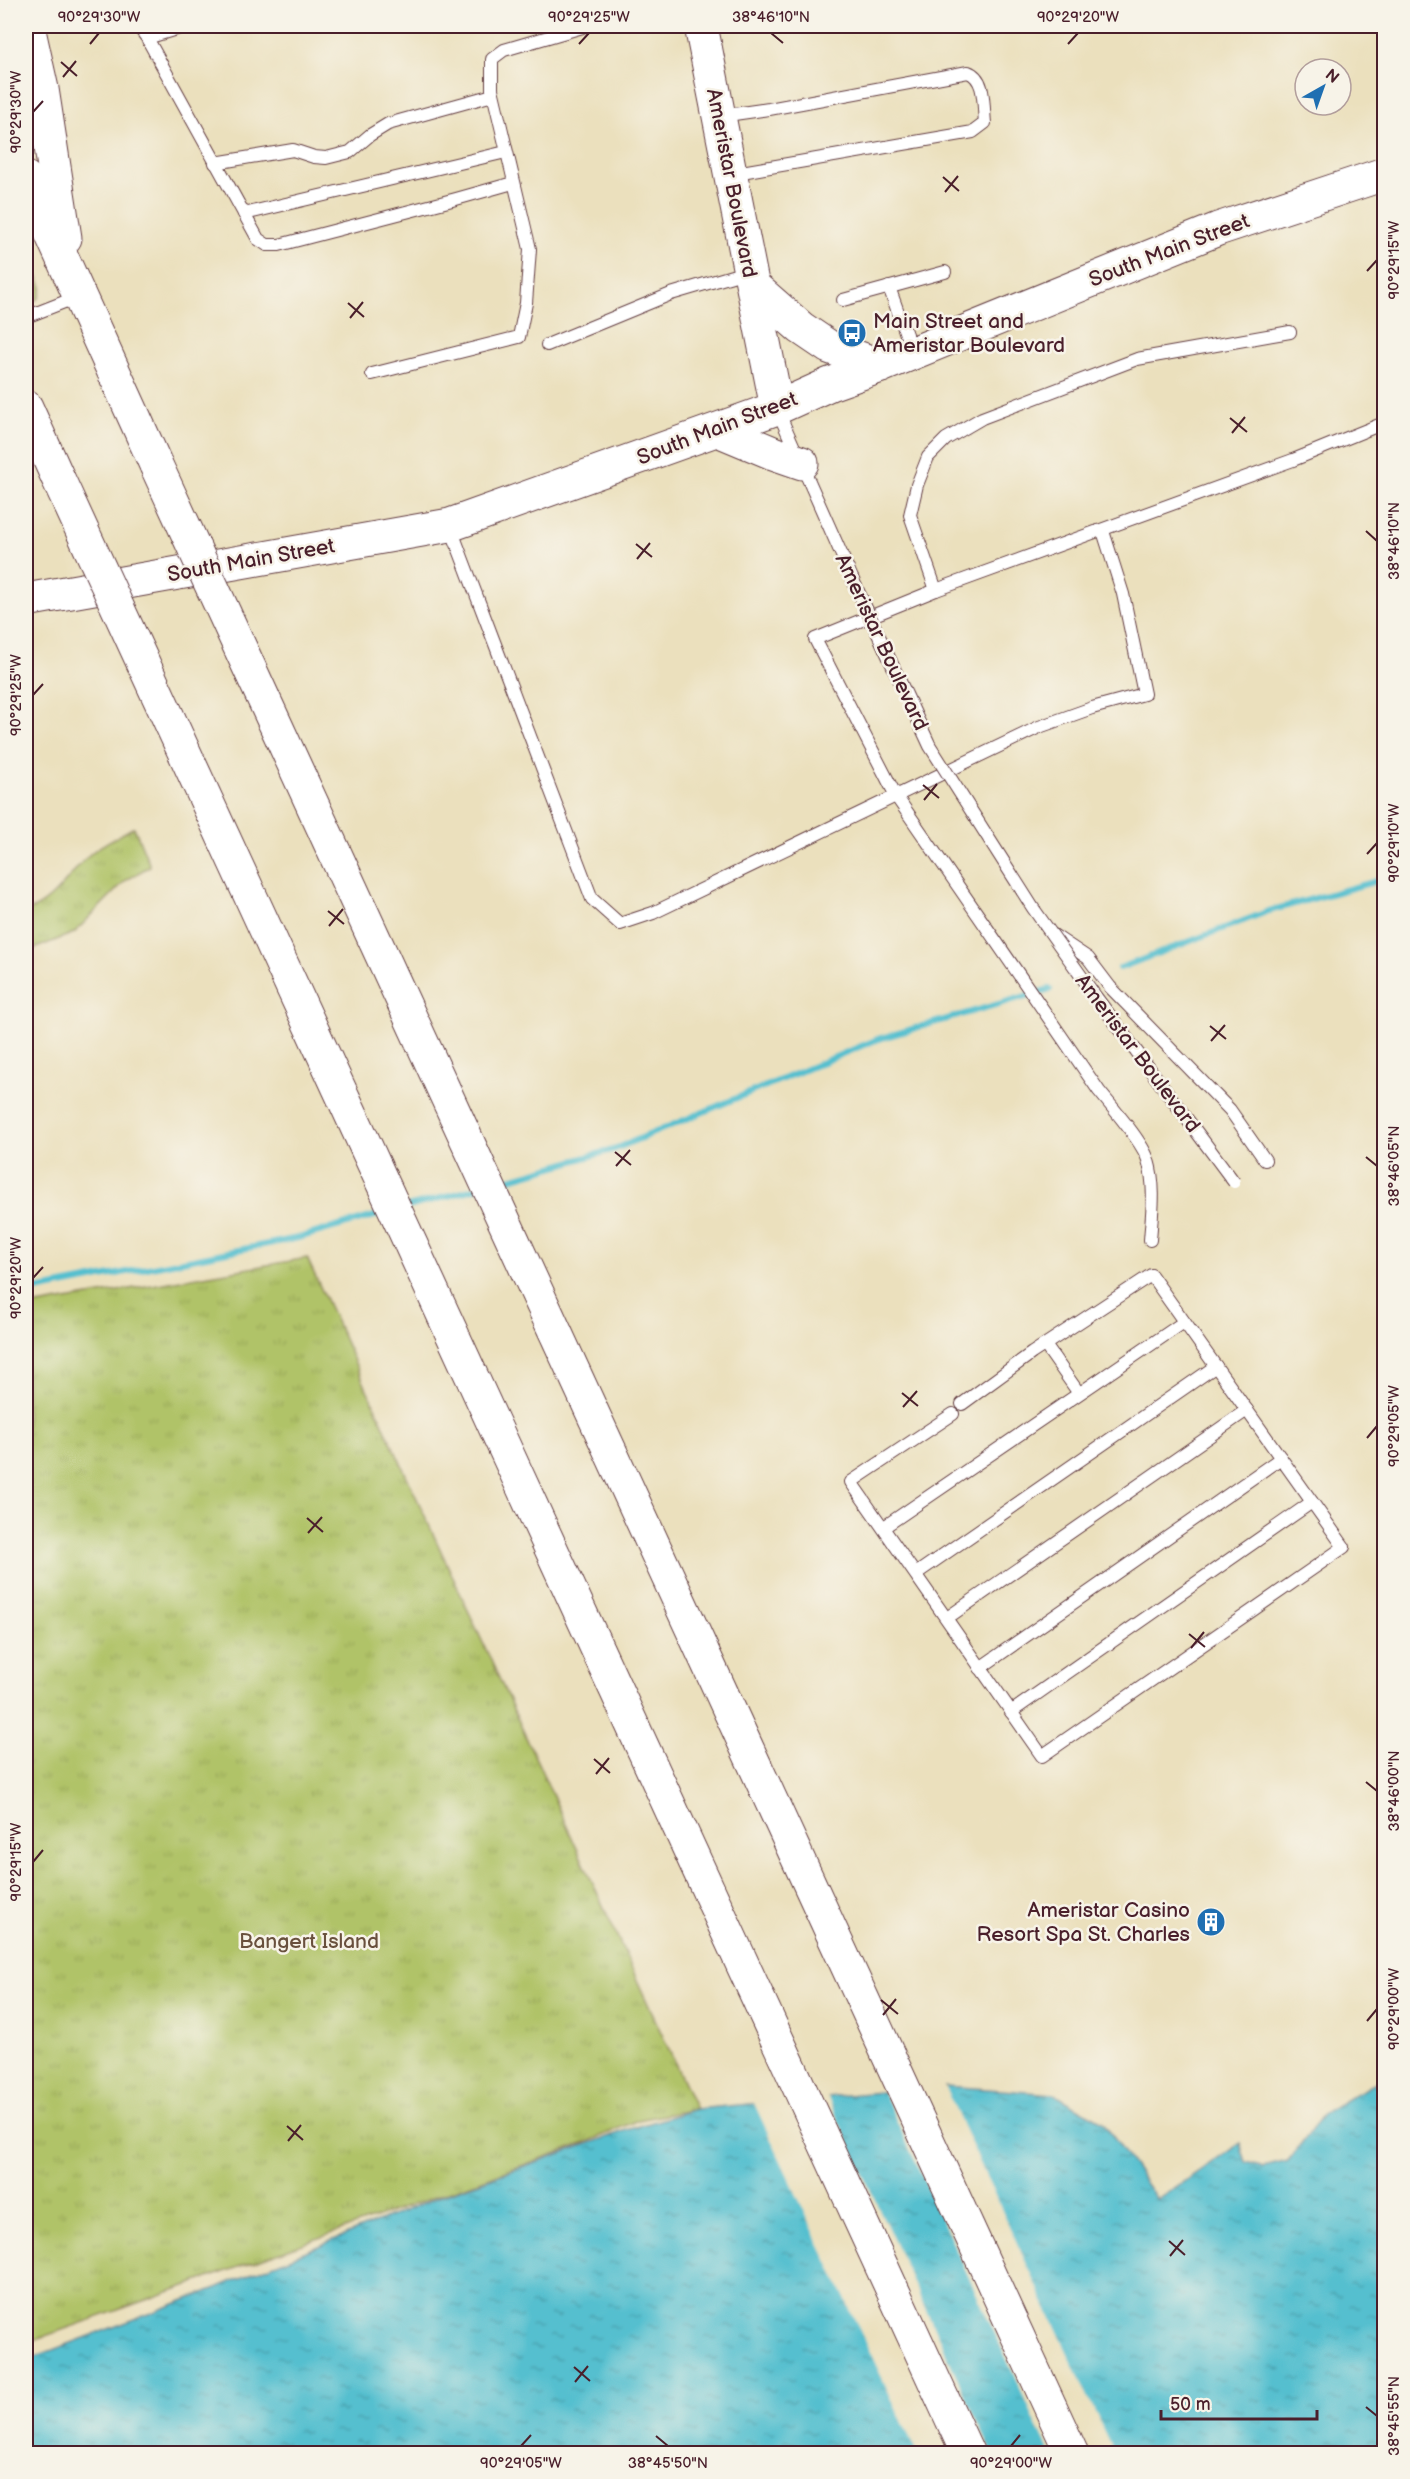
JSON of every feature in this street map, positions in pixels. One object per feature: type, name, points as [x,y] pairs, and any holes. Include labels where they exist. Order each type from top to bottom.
[{"type":"main road","points":[[28,26],[42,89],[75,287]]},
{"type":"main road","name":"Ameristar Boulevard","points":[[701,26],[777,408]]},
{"type":"main road","name":"South Main Street","points":[[26,600],[450,525],[777,408],[830,384],[881,366],[1218,229],[1384,174]]},
{"type":"main road","points":[[26,178],[1072,2454]]},
{"type":"main road","points":[[751,278],[801,328],[829,347],[881,366]]},
{"type":"main road","points":[[26,407],[968,2454]]},
{"type":"main road","points":[[717,430],[804,467]]},
{"type":"lane","points":[[138,26],[147,38],[258,239],[267,244],[279,245],[456,200],[513,183]]},
{"type":"lane","points":[[147,38],[186,26]]},
{"type":"lane","points":[[372,374],[519,338],[526,303],[530,249],[493,95],[492,59],[504,50],[586,26]]},
{"type":"lane","points":[[719,116],[769,109],[968,72],[974,74],[980,81],[985,123],[973,132],[730,174]]},
{"type":"lane","points":[[215,163],[293,150],[314,157],[326,158],[350,152],[370,135],[388,124],[493,95]]},
{"type":"lane","points":[[244,214],[506,152]]},
{"type":"lane","points":[[843,300],[945,272]]},
{"type":"lane","points":[[547,345],[672,294],[751,278]]},
{"type":"lane","points":[[26,317],[75,287]]},
{"type":"lane","points":[[889,287],[913,353]]},
{"type":"lane","points":[[936,590],[910,515],[916,485],[928,457],[946,439],[982,418],[1137,359],[1290,332]]},
{"type":"lane","name":"Ameristar Boulevard","points":[[777,408],[846,566],[930,746],[1052,934],[1096,997],[1234,1182]]},
{"type":"lane","points":[[1150,1240],[1154,1196],[1148,1158],[1121,1117],[1099,1091],[896,796],[815,639],[936,590],[1293,460],[1384,423]]},
{"type":"lane","points":[[450,525],[592,899],[620,924],[653,913],[1039,727],[1092,708],[1144,694],[1123,594],[1102,531]]},
{"type":"lane","points":[[1052,934],[1089,958],[1110,987],[1230,1110],[1265,1160]]},
{"type":"lane","points":[[1151,1275],[1184,1322],[1344,1547],[1042,1756],[851,1482],[958,1409],[1045,1345],[1151,1275]]},
{"type":"lane","points":[[884,1527],[1078,1392],[1184,1322]]},
{"type":"lane","points":[[1045,1345],[1078,1392]]},
{"type":"lane","points":[[917,1574],[1216,1366]]},
{"type":"lane","points":[[947,1618],[1247,1410]]},
{"type":"lane","points":[[980,1668],[1281,1458]]},
{"type":"lane","points":[[1011,1712],[1312,1502]]},
{"type":"green space","points":[[26,251],[42,287],[39,298],[26,306]]},
{"type":"green space","points":[[134,827],[150,866],[125,881],[74,933],[26,952],[26,912],[36,908],[53,895],[95,850]]},
{"type":"green space","name":"Bangert Island","points":[[307,1258],[696,2109],[638,2120],[585,2143],[26,2343],[26,1307]]},
{"type":"water","points":[[1384,2077],[1384,2453],[26,2454],[26,2360],[204,2293],[443,2195],[630,2129],[696,2109],[945,2086],[1054,2094],[1103,2122],[1157,2200],[1240,2143],[1246,2162],[1264,2167],[1288,2161],[1324,2113]]},
{"type":"pier","points":[[943,2083],[1114,2453],[1050,2453],[882,2089]]},
{"type":"pier","points":[[826,2094],[992,2453],[917,2453],[753,2101]]},
{"type":"waterway","points":[[1120,968],[1269,911],[1384,879]]},
{"type":"waterway","points":[[496,1183],[615,1149],[878,1039],[1050,989]]},
{"type":"waterway","points":[[404,1208],[478,1188]]},
{"type":"waterway","points":[[26,1292],[298,1238],[385,1213]]},
{"type":"place","name":"Main Street and Ameristar Boulevard","points":[[852,333]]},
{"type":"place","name":"Ameristar Casino Resort Spa St. Charles","points":[[1211,1922]]}]
